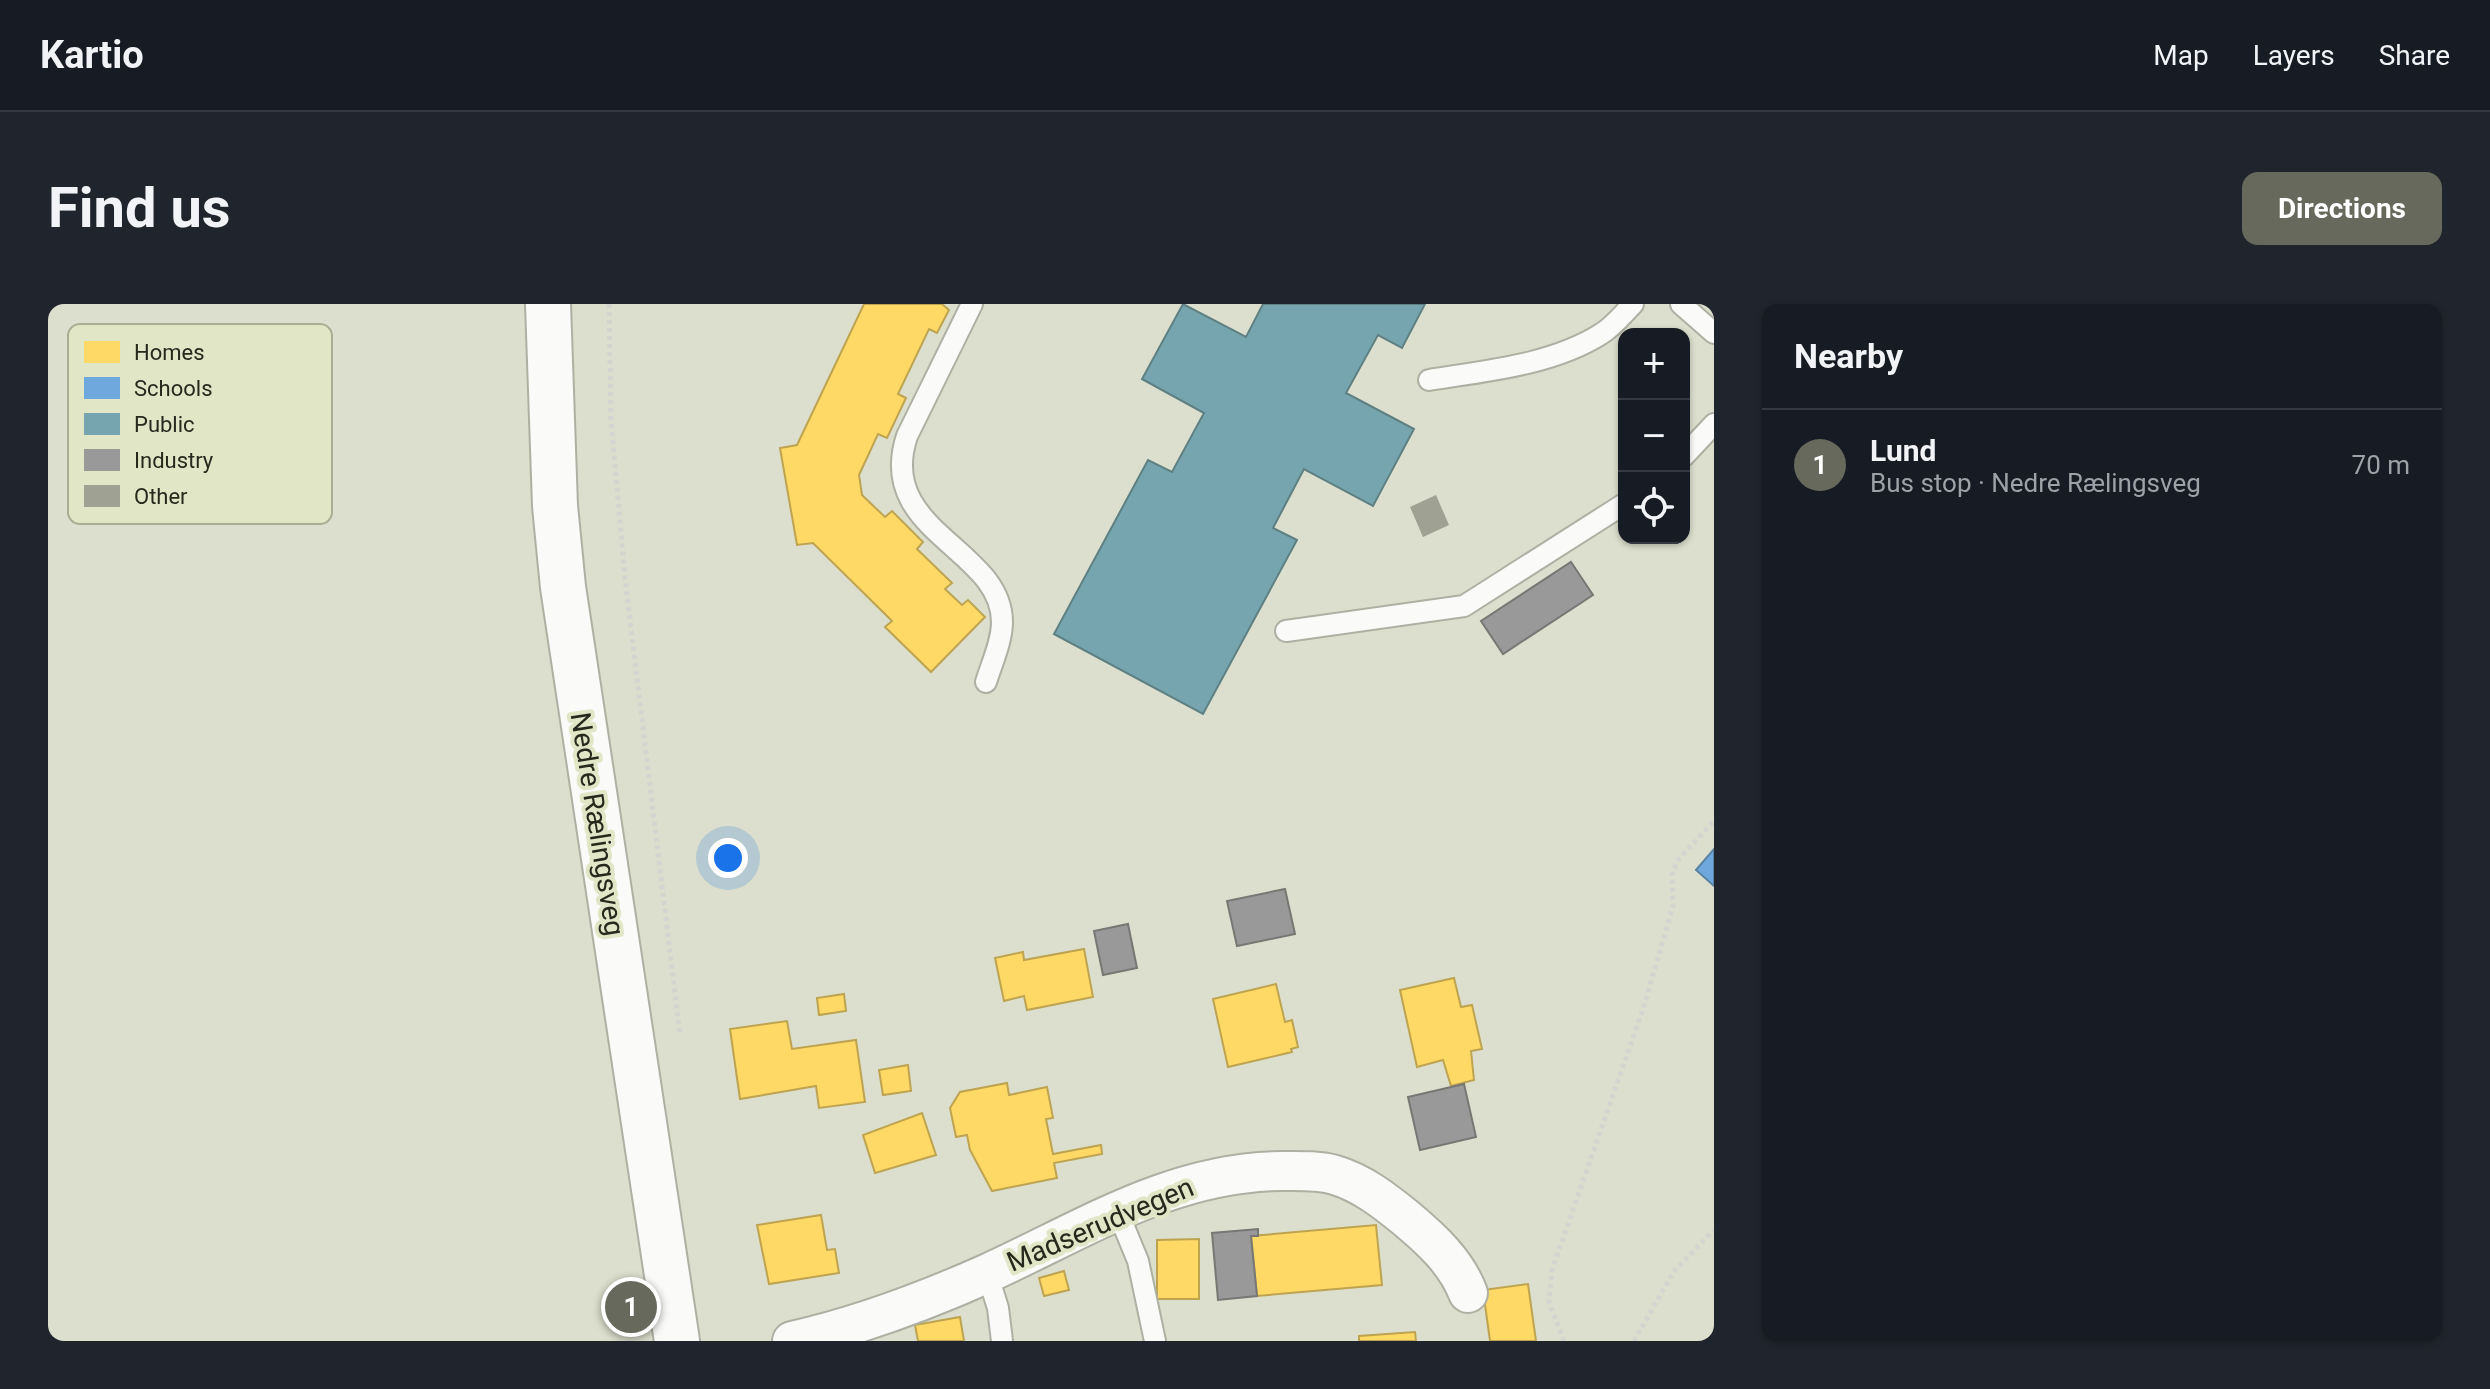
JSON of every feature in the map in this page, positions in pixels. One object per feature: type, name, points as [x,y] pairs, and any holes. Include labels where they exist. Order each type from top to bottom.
[{"type":"main road","name":"Nedre Rælingsveg","points":[[548,304],[555,506],[565,600],[677,1341]]},
{"type":"street","name":"Madserudvegen","points":[[792,1341],[892,1312],[987,1273],[1164,1190],[1236,1173],[1307,1171],[1334,1175],[1366,1189],[1420,1230],[1447,1258],[1468,1293]]},
{"type":"lane","points":[[972,304],[907,436],[901,455],[900,475],[907,495],[919,511],[995,595],[1002,623],[986,682]]},
{"type":"lane","points":[[1429,380],[1508,367],[1561,352],[1603,334],[1633,304]]},
{"type":"lane","points":[[1681,304],[1714,333]]},
{"type":"lane","points":[[1690,450],[1714,424]]},
{"type":"lane","points":[[1286,631],[1464,606],[1618,508]]},
{"type":"lane","points":[[1117,1210],[1138,1261],[1155,1341]]},
{"type":"lane","points":[[987,1273],[998,1308],[1002,1341]]},
{"type":"path","points":[[609,304],[611,420],[625,578],[681,1045]]},
{"type":"path","points":[[1564,1341],[1549,1302],[1552,1270],[1644,1006],[1673,906],[1672,875],[1677,861],[1714,821]]},
{"type":"path","points":[[1634,1341],[1674,1271],[1714,1230]]},
{"type":"building: Homes","points":[[864,304],[942,304],[949,310],[937,333],[929,329],[898,394],[906,398],[887,438],[878,434],[859,475],[862,495],[885,517],[892,511],[923,542],[917,549],[952,583],[945,589],[962,605],[968,600],[985,617],[931,672],[885,627],[892,621],[813,543],[797,545],[780,448],[797,445]]},
{"type":"building: Homes","points":[[1084,949],[1093,997],[1027,1010],[1024,996],[1004,1001],[995,958],[1023,952],[1024,960]]},
{"type":"building: Homes","points":[[1454,978],[1461,1007],[1472,1005],[1482,1049],[1471,1051],[1474,1080],[1451,1086],[1443,1060],[1417,1067],[1400,990]]},
{"type":"building: Homes","points":[[1276,984],[1285,1022],[1292,1020],[1298,1047],[1291,1049],[1292,1052],[1228,1067],[1213,999]]},
{"type":"building: Homes","points":[[844,994],[846,1011],[819,1015],[817,998]]},
{"type":"building: Homes","points":[[787,1021],[792,1049],[856,1040],[865,1102],[819,1108],[816,1086],[740,1099],[730,1029]]},
{"type":"building: Homes","points":[[908,1065],[911,1091],[883,1095],[879,1070]]},
{"type":"building: Homes","points":[[1007,1083],[1009,1095],[1047,1087],[1053,1118],[1046,1119],[1053,1154],[1101,1145],[1102,1154],[1054,1163],[1057,1178],[992,1191],[970,1150],[967,1135],[956,1137],[950,1108],[960,1092]]},
{"type":"building: Homes","points":[[922,1113],[936,1155],[875,1173],[863,1135]]},
{"type":"building: Homes","points":[[821,1215],[827,1250],[835,1249],[839,1273],[769,1284],[757,1225]]},
{"type":"building: Homes","points":[[1376,1225],[1382,1285],[1257,1296],[1251,1236]]},
{"type":"building: Homes","points":[[1199,1239],[1199,1299],[1157,1299],[1157,1240]]},
{"type":"building: Homes","points":[[1064,1271],[1069,1290],[1044,1296],[1039,1278]]},
{"type":"building: Homes","points":[[1528,1284],[1536,1341],[1490,1341],[1483,1290]]},
{"type":"building: Homes","points":[[960,1317],[964,1341],[918,1341],[915,1325]]},
{"type":"building: Homes","points":[[1415,1332],[1416,1341],[1359,1341],[1359,1336]]},
{"type":"building: Schools","points":[[1714,849],[1714,886],[1696,870]]},
{"type":"building: Public","points":[[1183,304],[1246,337],[1263,304],[1425,304],[1402,348],[1378,335],[1346,393],[1414,429],[1373,506],[1304,469],[1273,528],[1297,540],[1203,714],[1054,634],[1148,460],[1172,472],[1204,413],[1142,379]]},
{"type":"building: Industry","points":[[1571,562],[1593,595],[1503,654],[1481,621]]},
{"type":"building: Industry","points":[[1285,889],[1295,934],[1237,946],[1227,901]]},
{"type":"building: Industry","points":[[1128,924],[1137,968],[1103,975],[1094,931]]},
{"type":"building: Industry","points":[[1464,1084],[1476,1137],[1420,1150],[1408,1097]]},
{"type":"building: Industry","points":[[1258,1229],[1258,1236],[1251,1236],[1257,1296],[1218,1300],[1212,1233]]},
{"type":"building: Other","points":[[1436,495],[1449,525],[1423,537],[1410,507]]},
{"type":"place","name":"Lund","points":[[631,1307]]}]
